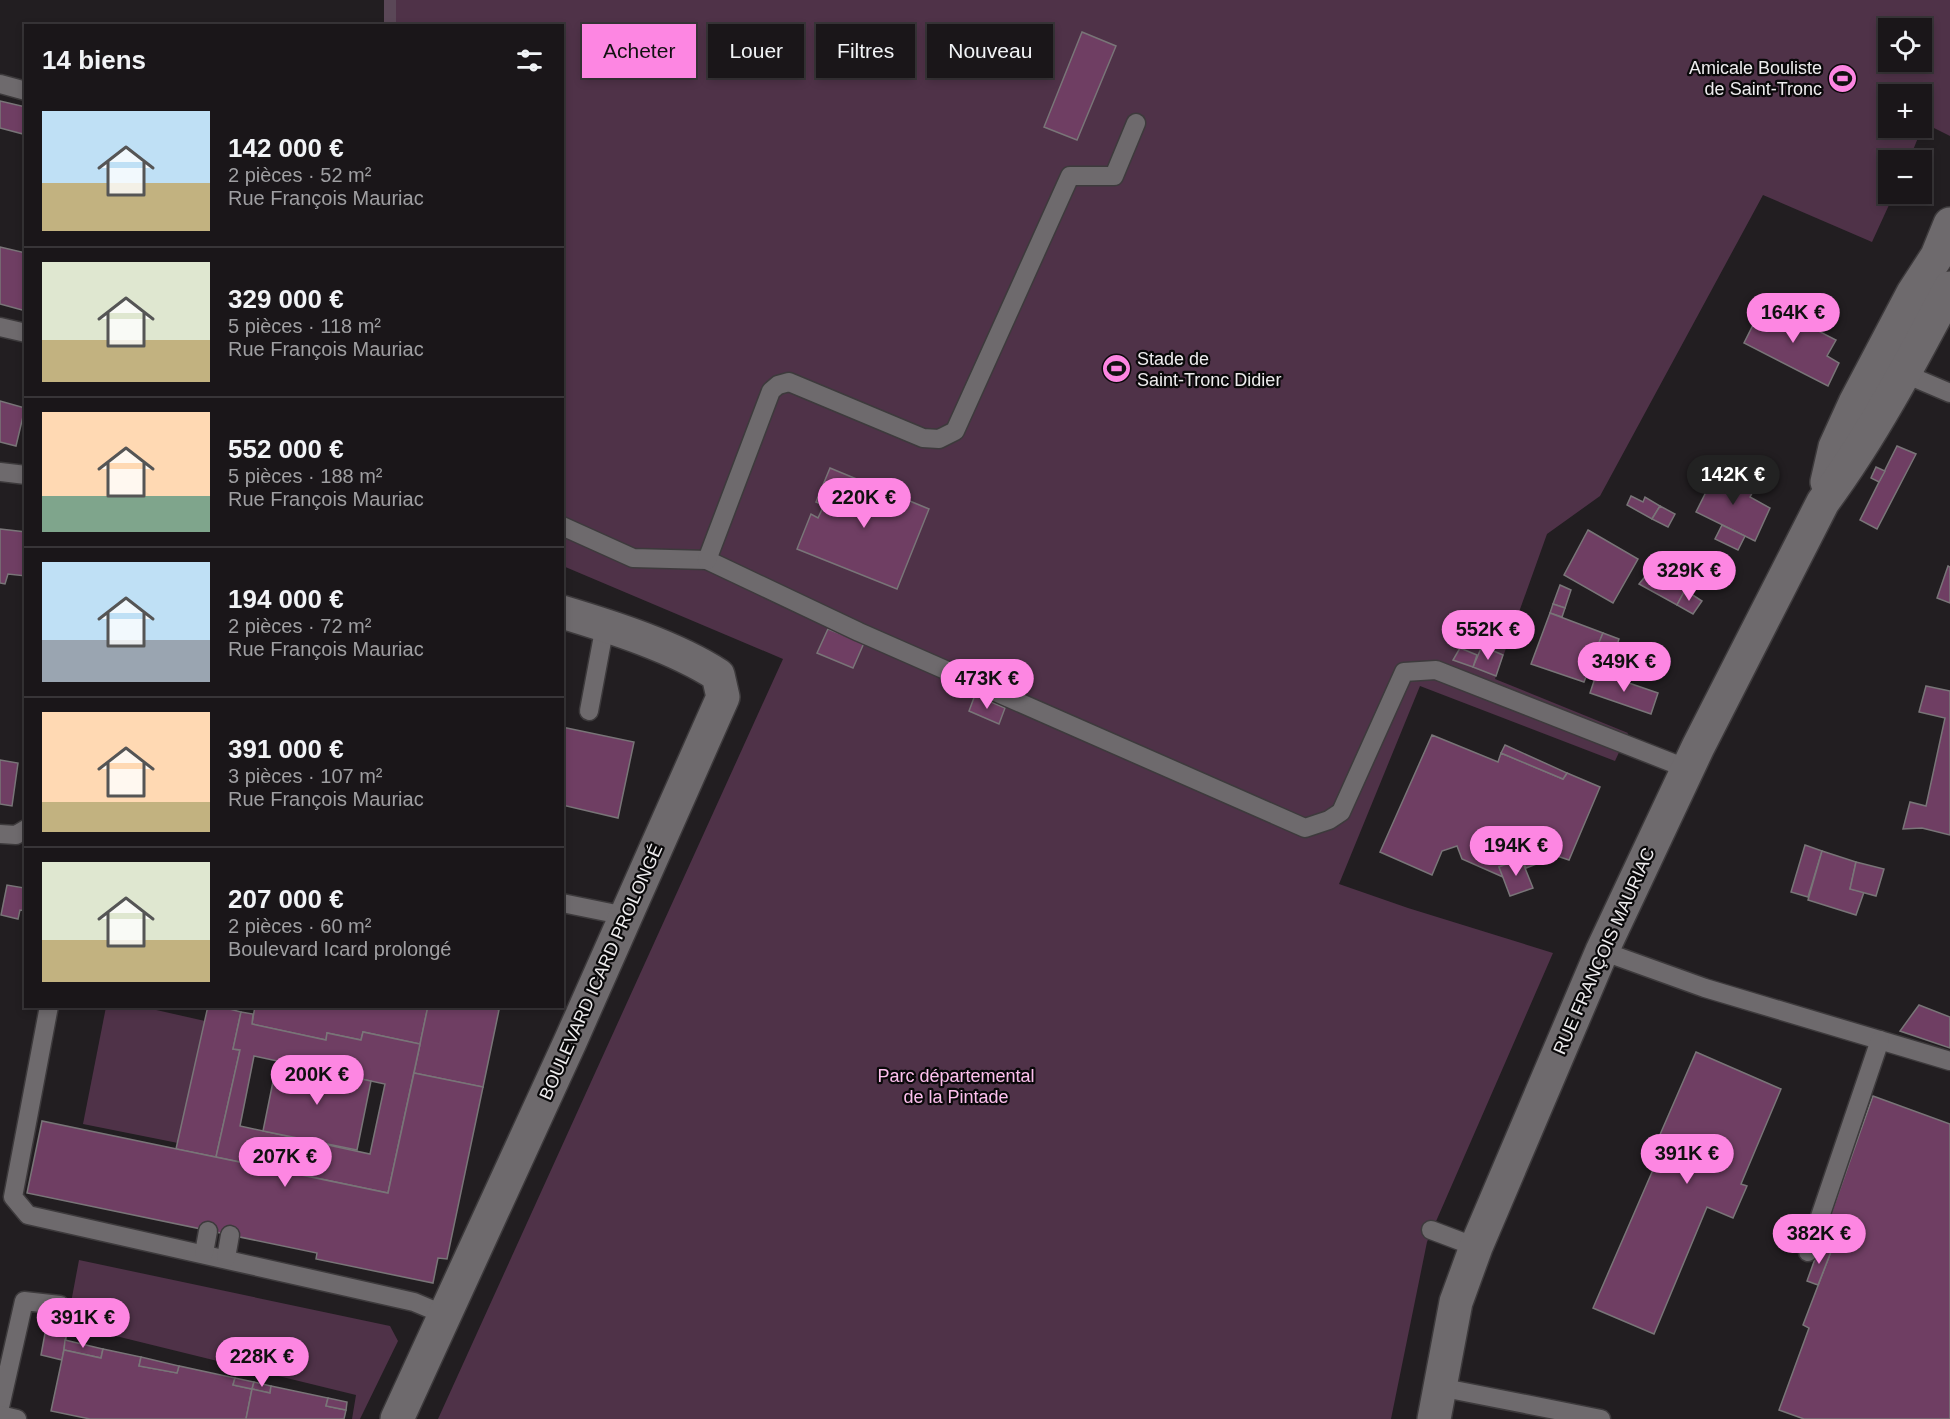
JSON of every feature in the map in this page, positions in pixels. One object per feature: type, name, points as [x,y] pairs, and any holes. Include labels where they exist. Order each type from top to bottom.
[{"type":"street","name":"RUE FRANÇOIS MAURIAC","points":[[1890,368],[1913,293],[1943,259],[1950,224]]},
{"type":"street","name":"RUE FRANÇOIS MAURIAC","points":[[1434,1419],[1456,1302],[1476,1246],[1602,951],[1688,769],[1823,502],[1835,447],[1950,288]]},
{"type":"street","name":"BOULEVARD ICARD PROLONGÉ","points":[[397,1419],[723,697],[718,675],[699,662],[605,625],[564,613]]},
{"type":"lane","points":[[0,84],[24,90]]},
{"type":"lane","points":[[707,560],[771,391],[778,385],[789,382],[923,438],[939,439],[955,431],[1070,176],[1114,176],[1136,123]]},
{"type":"lane","points":[[0,327],[24,333]]},
{"type":"lane","points":[[1890,368],[1950,393]]},
{"type":"lane","points":[[0,472],[24,475]]},
{"type":"lane","points":[[564,527],[633,558],[707,560],[859,632],[1305,828],[1329,820],[1341,812],[1404,672],[1436,670],[1688,769]]},
{"type":"lane","points":[[590,711],[605,625]]},
{"type":"lane","points":[[0,834],[16,835],[24,830]]},
{"type":"lane","points":[[564,903],[626,916]]},
{"type":"lane","points":[[1602,951],[1705,988],[1950,1061]]},
{"type":"lane","points":[[50,1008],[13,1197],[28,1215],[414,1302],[445,1315]]},
{"type":"lane","points":[[1808,1252],[1880,1041]]},
{"type":"lane","points":[[1431,1230],[1476,1246]]},
{"type":"lane","points":[[204,1253],[208,1231]]},
{"type":"lane","points":[[226,1258],[230,1235]]},
{"type":"lane","points":[[0,1407],[24,1301],[60,1305]]},
{"type":"lane","points":[[1439,1387],[1601,1419]]},
{"type":"lane","points":[[0,1415],[17,1419]]},
{"type":"green space","name":"Parc départemental de la Pintade","points":[[391,0],[1950,0],[1950,136],[1932,127],[1932,84],[1878,84],[1878,138],[1918,138],[1913,150],[1878,150],[1878,204],[1889,204],[1872,242],[1763,195],[1600,496],[1547,534],[1495,679],[1628,733],[1615,761],[1420,686],[1339,884],[1553,953],[1427,1242],[1391,1419],[438,1419],[783,659],[564,566],[564,24],[391,24]]},
{"type":"green space","points":[[106,1008],[147,1008],[205,1021],[178,1143],[83,1124]]},
{"type":"green space","points":[[79,1260],[390,1326],[398,1341],[360,1419],[352,1419],[356,1395],[67,1324]]},
{"type":"building","points":[[1082,32],[1116,46],[1077,140],[1044,127]]},
{"type":"building","points":[[0,101],[24,107],[23,134],[0,128]]},
{"type":"building","points":[[0,247],[24,253],[24,310],[0,304]]},
{"type":"building","points":[[1764,303],[1836,340],[1827,356],[1839,363],[1828,386],[1744,343]]},
{"type":"building","points":[[0,401],[24,408],[16,446],[0,442]]},
{"type":"building","points":[[1897,446],[1916,454],[1877,529],[1860,520]]},
{"type":"building","points":[[1876,467],[1885,471],[1879,482],[1871,478]]},
{"type":"building","points":[[830,468],[929,509],[897,589],[797,549],[811,514],[818,518],[824,505],[816,502]]},
{"type":"building","points":[[1717,470],[1755,488],[1750,497],[1770,508],[1755,541],[1696,512]]},
{"type":"building","points":[[1631,496],[1643,502],[1645,497],[1660,506],[1652,519],[1627,505]]},
{"type":"building","points":[[1660,506],[1675,514],[1668,527],[1652,519]]},
{"type":"building","points":[[1722,525],[1745,536],[1738,550],[1715,539]]},
{"type":"building","points":[[0,529],[24,532],[24,576],[8,574],[5,584],[0,583]]},
{"type":"building","points":[[1588,530],[1638,559],[1613,603],[1564,575]]},
{"type":"building","points":[[1948,566],[1950,567],[1950,603],[1937,598]]},
{"type":"building","points":[[1652,568],[1685,590],[1677,605],[1639,584]]},
{"type":"building","points":[[1560,585],[1571,590],[1565,608],[1553,604]]},
{"type":"building","points":[[1685,590],[1702,601],[1693,614],[1677,605]]},
{"type":"building","points":[[1553,604],[1565,608],[1562,617],[1550,613]]},
{"type":"building","points":[[1550,613],[1603,633],[1584,682],[1531,664]]},
{"type":"building","points":[[828,629],[864,643],[853,668],[817,653]]},
{"type":"building","points":[[1603,633],[1619,639],[1612,660],[1594,654]]},
{"type":"building","points":[[1482,646],[1503,655],[1496,676],[1473,667]]},
{"type":"building","points":[[1460,648],[1477,655],[1473,667],[1453,660]]},
{"type":"building","points":[[1597,672],[1658,693],[1651,714],[1590,693]]},
{"type":"building","points":[[1926,686],[1950,691],[1950,835],[1922,828],[1903,829],[1910,802],[1926,806],[1945,718],[1919,712]]},
{"type":"building","points":[[975,695],[1005,708],[999,724],[969,711]]},
{"type":"building","points":[[564,727],[634,742],[618,818],[564,805]]},
{"type":"building","points":[[1432,735],[1498,762],[1501,753],[1563,779],[1567,773],[1600,787],[1569,860],[1557,856],[1526,868],[1521,858],[1499,867],[1503,877],[1462,859],[1457,846],[1442,851],[1432,875],[1380,852]]},
{"type":"building","points":[[1505,745],[1567,773],[1563,779],[1501,753]]},
{"type":"building","points":[[0,760],[18,763],[12,806],[0,804]]},
{"type":"building","points":[[1805,845],[1822,851],[1808,897],[1791,892]]},
{"type":"building","points":[[1822,851],[1856,862],[1850,889],[1864,892],[1856,915],[1808,900]]},
{"type":"building","points":[[1521,858],[1533,888],[1510,896],[1499,867]]},
{"type":"building","points":[[1856,862],[1884,869],[1876,896],[1850,889]]},
{"type":"building","points":[[7,885],[24,888],[24,911],[20,910],[18,919],[1,915]]},
{"type":"building","points":[[1919,1005],[1950,1017],[1950,1048],[1900,1031]]},
{"type":"building","points":[[208,1008],[226,1008],[241,1012],[233,1049],[240,1050],[216,1157],[176,1149]]},
{"type":"building","points":[[255,1008],[428,1008],[420,1044],[363,1032],[361,1040],[327,1033],[326,1040],[252,1024]]},
{"type":"building","points":[[428,1008],[494,1008],[499,1010],[483,1087],[414,1073]]},
{"type":"building","points":[[241,1012],[253,1014],[252,1024],[326,1040],[327,1033],[361,1040],[363,1032],[420,1044],[388,1193],[216,1157],[240,1050],[233,1049]],"holes":[[[254,1056],[385,1084],[370,1154],[240,1126]]]},
{"type":"building","points":[[1696,1052],[1781,1089],[1741,1184],[1747,1186],[1733,1218],[1707,1207],[1654,1334],[1593,1308],[1662,1149],[1655,1146]]},
{"type":"building","points":[[277,1062],[371,1081],[357,1150],[263,1131]]},
{"type":"building","points":[[414,1073],[483,1087],[447,1259],[438,1258],[433,1283],[316,1259],[317,1253],[27,1193],[42,1121],[388,1193]]},
{"type":"building","points":[[1873,1096],[1950,1124],[1950,1419],[1804,1419],[1779,1410],[1809,1328],[1803,1325],[1832,1249],[1820,1245]]},
{"type":"building","points":[[1820,1245],[1832,1249],[1818,1285],[1807,1281]]},
{"type":"building","points":[[46,1328],[67,1332],[62,1360],[41,1355]]},
{"type":"building","points":[[65,1340],[103,1349],[101,1358],[64,1350]]},
{"type":"building","points":[[103,1349],[141,1357],[139,1366],[177,1373],[179,1366],[235,1378],[233,1385],[252,1389],[246,1419],[90,1419],[51,1411],[64,1350],[101,1358]]},
{"type":"building","points":[[141,1357],[179,1366],[177,1373],[139,1366]]},
{"type":"building","points":[[235,1378],[254,1382],[252,1389],[233,1385]]},
{"type":"building","points":[[254,1382],[271,1386],[270,1393],[252,1389]]},
{"type":"building","points":[[271,1386],[328,1398],[326,1406],[346,1410],[344,1419],[246,1419],[252,1389],[270,1393]]},
{"type":"building","points":[[328,1398],[347,1402],[346,1410],[326,1406]]},
{"type":"waterway","points":[[390,0],[390,24]]},
{"type":"place","name":"Amicale Bouliste de Saint-Tronc","points":[[1843,78]]},
{"type":"place","name":"Stade de Saint-Tronc Didier","points":[[1116,369]]}]
